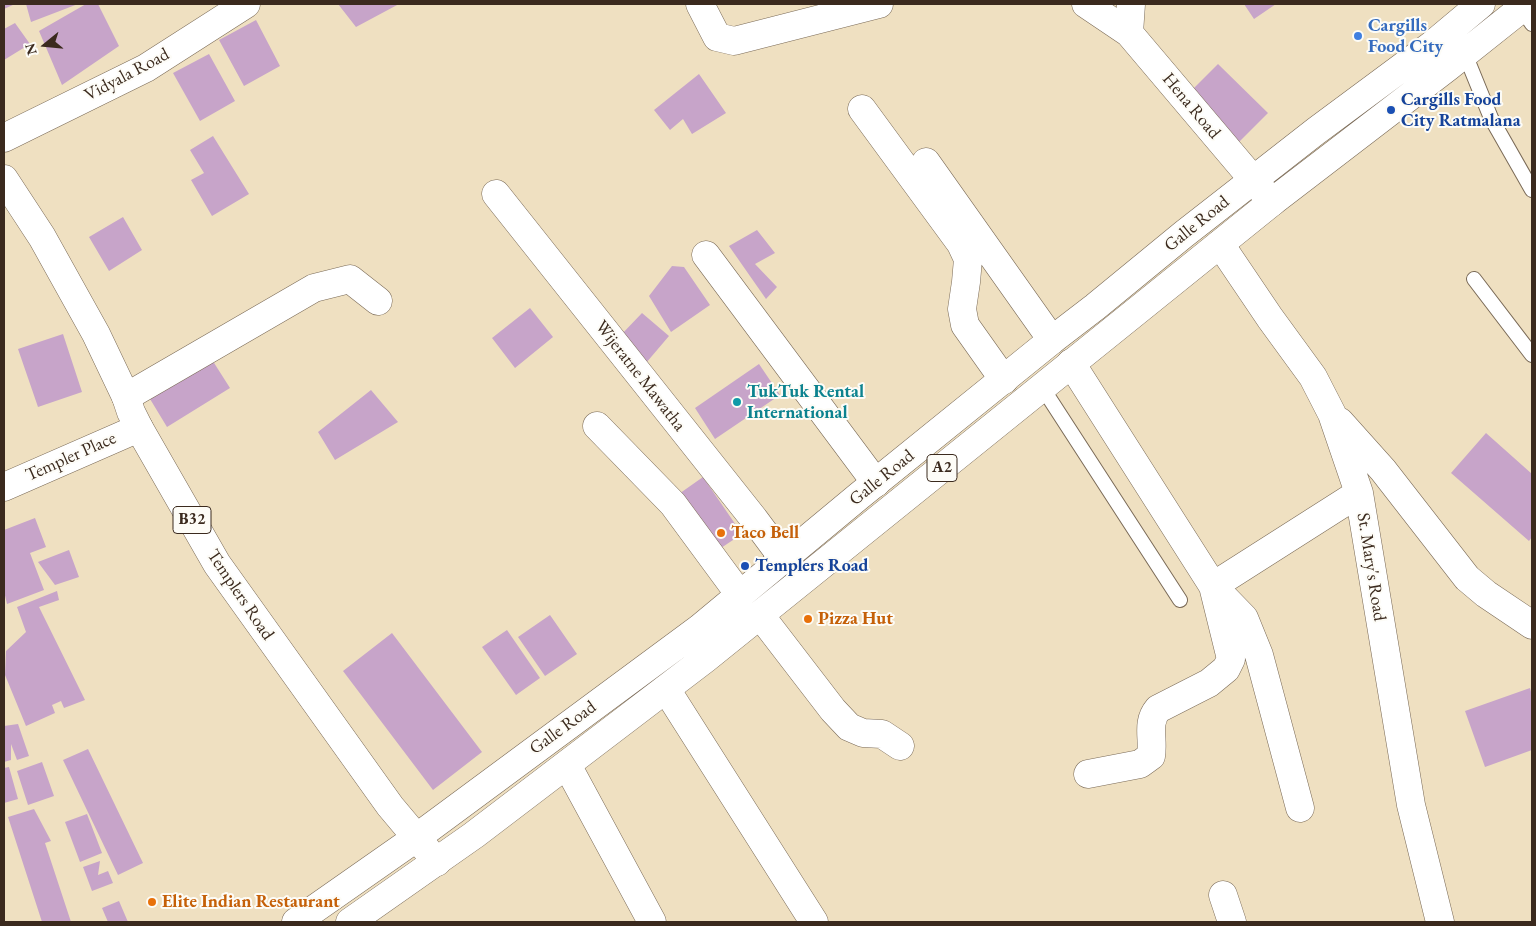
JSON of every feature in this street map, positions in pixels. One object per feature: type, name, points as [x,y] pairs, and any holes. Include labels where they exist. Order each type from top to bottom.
[{"type":"main road","name":"Vidyala Road","points":[[4,138],[146,68],[246,4]]},
{"type":"main road","points":[[700,4],[717,37],[734,41],[879,4]]},
{"type":"main road","name":"Hena Road","points":[[1086,4],[1129,33],[1272,202]]},
{"type":"main road","points":[[1129,33],[1131,4]]},
{"type":"main road","name":"Galle Road","points":[[296,922],[416,838],[700,628],[1184,234],[1316,131],[1432,45],[1481,4]]},
{"type":"main road","name":"Galle Road","points":[[350,922],[436,862],[666,689],[1272,202],[1465,54],[1527,12]]},
{"type":"main road","points":[[862,109],[961,244],[968,259],[962,309],[965,325],[1004,380]]},
{"type":"main road","points":[[926,162],[1052,340]]},
{"type":"main road","name":"Templers Road","points":[[4,179],[46,245],[96,334],[139,428],[217,564],[390,806],[436,862]]},
{"type":"main road","name":"Wijeratne Mawatha","points":[[496,194],[784,558]]},
{"type":"main road","name":"St. Mary's Road","points":[[1220,244],[1270,318],[1313,376],[1332,414],[1359,493],[1411,805],[1440,922]]},
{"type":"main road","points":[[706,255],[876,483]]},
{"type":"main road","points":[[126,397],[314,288],[350,279],[378,301]]},
{"type":"main road","points":[[1071,363],[1213,586],[1244,618],[1256,648],[1300,808]]},
{"type":"main road","points":[[1332,414],[1383,470],[1467,578],[1486,594],[1532,625]]},
{"type":"main road","points":[[598,426],[673,504],[740,595]]},
{"type":"main road","name":"Templer Place","points":[[4,487],[139,428]]},
{"type":"main road","points":[[1213,586],[1359,493]]},
{"type":"main road","points":[[1088,774],[1140,764],[1151,756],[1151,722],[1158,709],[1209,683],[1226,669],[1231,659],[1213,586]]},
{"type":"main road","points":[[760,615],[848,727],[863,733],[882,734],[900,746]]},
{"type":"main road","points":[[666,689],[814,922]]},
{"type":"main road","points":[[567,765],[652,922]]},
{"type":"main road","points":[[1222,895],[1232,922]]},
{"type":"lane","points":[[1465,54],[1491,118],[1532,190]]},
{"type":"lane","points":[[1474,279],[1532,355]]},
{"type":"lane","points":[[1042,387],[1180,600]]},
{"type":"building","points":[[4,4],[15,4],[4,9]]},
{"type":"building","points":[[26,4],[78,4],[31,22]]},
{"type":"building","points":[[86,4],[98,4],[119,46],[62,85],[39,31]]},
{"type":"building","points":[[338,4],[399,4],[356,27]]},
{"type":"building","points":[[1244,4],[1276,4],[1254,19]]},
{"type":"building","points":[[256,20],[280,66],[244,86],[219,40]]},
{"type":"building","points":[[15,23],[30,44],[4,60],[4,29]]},
{"type":"building","points":[[209,54],[235,101],[200,121],[173,73]]},
{"type":"building","points":[[1218,64],[1268,113],[1237,144],[1188,94]]},
{"type":"building","points":[[699,74],[726,113],[692,134],[683,119],[670,130],[654,110]]},
{"type":"building","points":[[213,136],[249,194],[212,216],[191,180],[204,173],[190,150]]},
{"type":"building","points":[[123,217],[142,250],[109,271],[89,237]]},
{"type":"building","points":[[757,230],[775,253],[755,264],[777,287],[766,299],[729,246]]},
{"type":"building","points":[[672,266],[684,267],[710,305],[671,332],[649,296]]},
{"type":"building","points":[[530,308],[553,337],[515,368],[492,338]]},
{"type":"building","points":[[642,313],[669,336],[646,363],[620,336]]},
{"type":"building","points":[[63,334],[82,392],[38,407],[18,349]]},
{"type":"building","points":[[209,355],[230,388],[167,427],[147,394]]},
{"type":"building","name":"TukTuk Rental International","points":[[759,364],[780,395],[715,439],[695,408]]},
{"type":"building","points":[[371,390],[398,422],[335,460],[318,432]]},
{"type":"building","points":[[1486,433],[1532,474],[1532,537],[1529,541],[1451,473]]},
{"type":"building","points":[[703,477],[742,534],[715,552],[676,496]]},
{"type":"building","points":[[35,518],[46,547],[30,553],[44,590],[7,604],[4,591],[4,530]]},
{"type":"building","points":[[69,550],[79,577],[55,585],[38,562]]},
{"type":"building","points":[[57,591],[59,600],[39,607],[85,700],[64,708],[61,701],[52,705],[55,713],[26,726],[5,675],[6,651],[26,632],[17,607]]},
{"type":"building","points":[[550,615],[577,654],[545,676],[518,637]]},
{"type":"building","points":[[507,630],[540,678],[516,695],[482,647]]},
{"type":"building","points":[[392,633],[482,752],[433,790],[343,671]]},
{"type":"building","points":[[1530,688],[1532,696],[1532,750],[1485,767],[1465,711]]},
{"type":"building","points":[[18,724],[29,756],[17,760],[11,744],[11,760],[4,762],[4,726]]},
{"type":"building","points":[[88,749],[143,863],[118,875],[63,760]]},
{"type":"building","points":[[42,762],[54,796],[28,805],[17,771]]},
{"type":"building","points":[[9,767],[18,799],[4,803],[4,768]]},
{"type":"building","points":[[34,809],[51,841],[45,843],[71,922],[42,922],[8,817]]},
{"type":"building","points":[[87,814],[102,853],[80,862],[65,822]]},
{"type":"building","points":[[100,861],[98,875],[108,871],[113,883],[92,891],[83,867]]},
{"type":"building","points":[[119,901],[128,922],[108,922],[102,908]]},
{"type":"place","name":"Cargills Food City","points":[[1358,36]]},
{"type":"place","name":"Cargills Food City Ratmalana","points":[[1391,110]]},
{"type":"place","name":"TukTuk Rental International","points":[[737,402]]},
{"type":"place","name":"Taco Bell","points":[[721,533]]},
{"type":"place","name":"Templers Road","points":[[745,566]]},
{"type":"place","name":"Pizza Hut","points":[[808,619]]},
{"type":"place","name":"Elite Indian Restaurant","points":[[152,902]]}]
